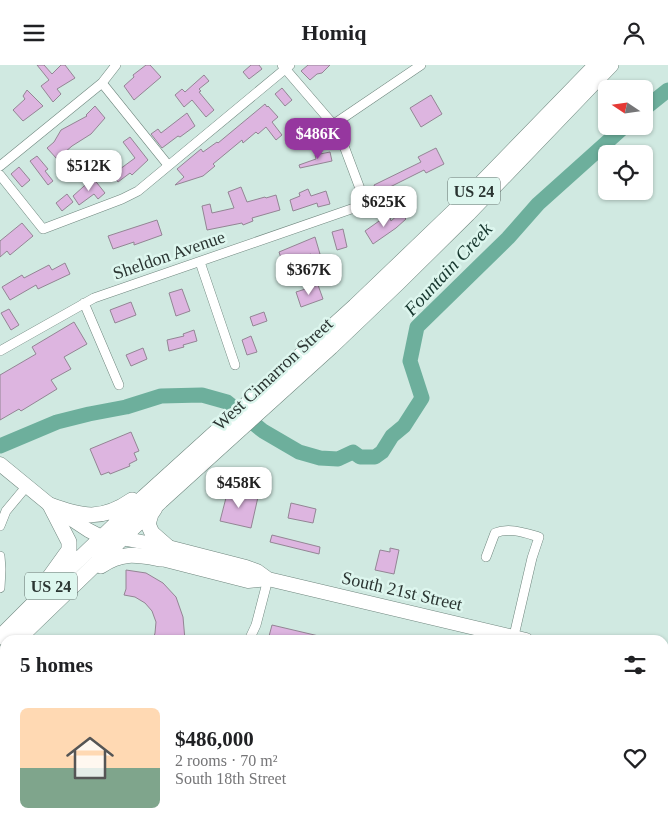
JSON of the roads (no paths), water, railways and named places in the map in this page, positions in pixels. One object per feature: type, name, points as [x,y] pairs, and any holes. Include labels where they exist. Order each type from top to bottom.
[{"type":"highway","name":"West Cimarron Street","points":[[261,401],[355,306],[452,213],[596,65]]},
{"type":"highway","name":"West Cimarron Street","points":[[2,635],[27,610],[161,501],[225,434],[398,283],[468,214],[612,65]]},
{"type":"highway","name":"West Cimarron Street","points":[[23,635],[56,603],[114,539],[166,477],[225,434]]},
{"type":"highway","points":[[50,505],[88,516],[110,513],[129,503],[166,477]]},
{"type":"highway","points":[[56,603],[103,564],[119,556],[164,553],[148,524],[151,514],[161,501]]},
{"type":"highway","points":[[27,610],[69,550],[69,542],[50,505]]},
{"type":"main road","name":"South 21st Street","points":[[0,464],[50,505],[88,530],[114,539],[164,553],[246,567],[257,571],[268,579],[501,635]]},
{"type":"street","points":[[0,175],[43,229],[138,191],[286,66],[334,124],[421,65]]},
{"type":"street","points":[[0,166],[102,83],[112,67]]},
{"type":"street","points":[[102,83],[168,165]]},
{"type":"street","name":"Sheldon Avenue","points":[[0,351],[84,303],[357,207],[362,194],[334,124]]},
{"type":"street","points":[[200,262],[235,365]]},
{"type":"street","points":[[84,303],[120,385]]},
{"type":"street","points":[[0,526],[6,511],[26,487]]},
{"type":"street","points":[[486,557],[495,533],[500,531],[519,531],[539,537],[532,558],[519,635]]},
{"type":"street","points":[[0,556],[0,588]]},
{"type":"street","points":[[251,635],[256,625],[268,579]]},
{"type":"waterway","name":"Fountain Creek","points":[[653,102],[668,90]]},
{"type":"waterway","name":"Fountain Creek","points":[[0,446],[57,422],[126,407],[161,396],[202,395],[227,402],[263,431],[299,452],[320,458],[338,459],[353,452],[360,457],[375,457],[382,452],[392,436],[404,426],[422,398],[410,361],[417,327],[508,238],[538,204],[615,135]]}]
